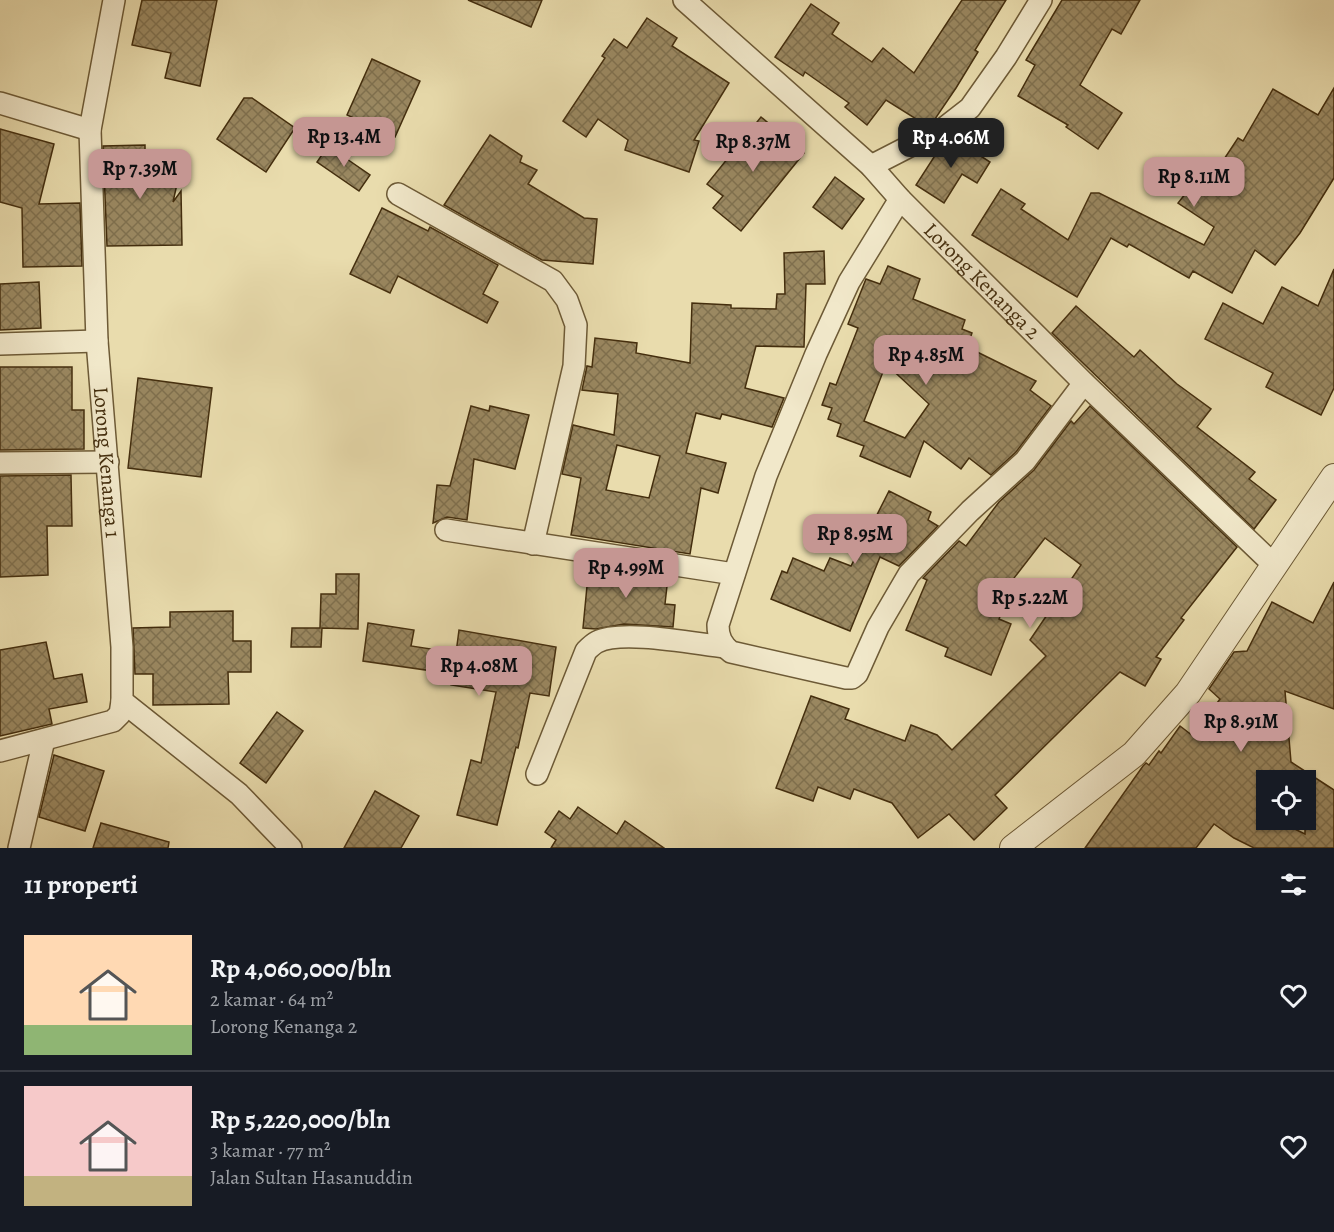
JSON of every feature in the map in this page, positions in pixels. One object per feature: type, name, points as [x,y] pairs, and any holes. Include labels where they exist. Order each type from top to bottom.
[{"type":"street","name":"Lorong Kenanga 1","points":[[114,0],[90,130],[97,341],[122,647],[122,701]]},
{"type":"street","name":"Lorong Kenanga 2","points":[[684,0],[871,166],[900,199],[1084,383],[1274,565]]},
{"type":"street","points":[[871,166],[943,129],[970,108],[1006,57],[1041,0]]},
{"type":"street","points":[[0,103],[90,130]]},
{"type":"street","points":[[398,194],[553,281],[567,300],[576,325],[574,366],[533,544]]},
{"type":"street","points":[[900,199],[849,282],[816,354],[766,476],[718,625],[718,633],[725,647],[731,652],[852,678],[857,674],[878,627],[909,574],[970,511],[1025,461],[1084,383]]},
{"type":"street","points":[[0,344],[97,341]]},
{"type":"street","points":[[0,463],[108,462]]},
{"type":"street","points":[[1013,848],[1134,754],[1188,693],[1334,477]]},
{"type":"street","points":[[446,530],[734,574]]},
{"type":"street","points":[[537,774],[586,651],[597,642],[612,638],[639,638],[725,647]]},
{"type":"street","points":[[0,751],[113,722],[120,714],[122,701],[239,794],[291,848]]},
{"type":"street","points":[[19,848],[44,740]]},
{"type":"building","points":[[142,0],[217,0],[200,86],[165,78],[171,53],[132,45]]},
{"type":"building","points":[[468,0],[542,0],[531,27]]},
{"type":"building","points":[[962,0],[1006,0],[975,50],[978,52],[956,88],[935,119],[924,124],[886,100],[867,125],[845,107],[849,103],[805,72],[803,76],[775,57],[811,4],[839,23],[832,34],[872,62],[883,48],[914,73]]},
{"type":"building","points":[[1062,0],[1140,0],[1121,34],[1112,29],[1080,85],[1122,113],[1098,149],[1066,127],[1068,125],[1018,96],[1035,65],[1026,60]]},
{"type":"building","points":[[647,18],[677,38],[672,46],[729,83],[694,140],[699,141],[689,172],[625,150],[628,140],[598,119],[586,137],[563,121],[605,58],[602,56],[614,39],[627,48]]},
{"type":"building","points":[[372,59],[420,81],[395,137],[347,115]]},
{"type":"building","points":[[1334,88],[1334,178],[1300,233],[1275,265],[1255,250],[1232,293],[1193,271],[1189,278],[1129,244],[1127,247],[1111,238],[1077,297],[972,235],[1001,189],[1025,204],[1021,209],[1068,240],[1091,193],[1099,193],[1204,245],[1214,227],[1178,203],[1200,175],[1209,182],[1238,138],[1243,141],[1273,89],[1318,115]]},
{"type":"building","points":[[244,98],[252,98],[295,128],[266,172],[217,139]]},
{"type":"building","points":[[761,117],[804,153],[741,231],[713,208],[723,196],[707,184]]},
{"type":"building","points":[[0,129],[54,144],[39,204],[80,203],[82,266],[23,267],[22,208],[0,202]]},
{"type":"building","points":[[490,135],[522,156],[520,162],[537,170],[528,184],[584,218],[597,219],[593,264],[542,260],[444,205]]},
{"type":"building","points":[[953,138],[990,162],[977,183],[962,174],[944,203],[916,185],[943,143]]},
{"type":"building","points":[[145,145],[145,167],[181,166],[173,202],[181,191],[182,245],[107,246],[103,146]]},
{"type":"building","points":[[328,146],[370,175],[359,191],[317,162]]},
{"type":"building","points":[[835,177],[864,199],[842,229],[813,207]]},
{"type":"building","points":[[382,208],[428,231],[430,227],[498,265],[483,294],[498,302],[487,323],[398,276],[390,293],[350,274]]},
{"type":"building","points":[[824,251],[825,284],[806,284],[804,347],[756,346],[745,388],[784,398],[772,427],[722,414],[720,419],[696,413],[686,453],[726,463],[718,493],[701,488],[690,554],[571,535],[581,478],[562,474],[573,425],[614,435],[618,394],[582,390],[587,366],[592,367],[595,338],[637,343],[636,353],[690,363],[692,303],[731,305],[731,308],[776,309],[777,294],[785,294],[784,253]],"holes":[[[617,445],[660,456],[649,498],[606,490]]]},
{"type":"building","points":[[888,266],[920,279],[913,299],[965,320],[962,329],[972,333],[967,347],[1036,381],[1030,390],[1051,406],[1016,452],[991,475],[969,458],[961,469],[924,441],[910,477],[860,456],[864,446],[837,436],[841,424],[828,419],[832,408],[822,405],[830,383],[836,385],[858,328],[848,324],[866,279],[880,284]],"holes":[[[886,364],[929,404],[905,438],[864,421]]]},
{"type":"building","points":[[1334,269],[1334,388],[1321,415],[1266,387],[1273,373],[1205,339],[1223,303],[1263,324],[1282,287],[1318,306]]},
{"type":"building","points":[[39,282],[41,328],[0,330],[0,284]]},
{"type":"building","points":[[1076,306],[1134,357],[1140,350],[1177,384],[1211,409],[1197,427],[1255,472],[1249,479],[1276,500],[1254,529],[1052,333]]},
{"type":"building","points":[[0,367],[72,367],[72,410],[84,410],[84,449],[0,450]]},
{"type":"building","points":[[138,378],[212,388],[201,477],[128,468]]},
{"type":"building","points":[[471,406],[489,411],[490,406],[529,415],[515,469],[474,459],[467,520],[447,517],[433,523],[437,485],[450,486]]},
{"type":"building","points":[[1090,406],[1237,547],[1181,618],[1184,620],[1156,657],[1161,659],[1145,686],[1120,672],[995,795],[1007,808],[974,840],[949,814],[918,838],[892,803],[854,789],[850,799],[818,787],[813,801],[776,788],[811,696],[849,709],[845,719],[905,741],[911,725],[937,735],[952,750],[1046,656],[1030,640],[1081,565],[1045,538],[997,600],[1006,603],[999,619],[1011,624],[991,675],[945,656],[948,648],[906,630],[927,580],[923,578],[959,541],[966,546],[999,502],[1034,470],[1071,421],[1074,424]]},
{"type":"building","points":[[71,475],[72,526],[47,526],[48,575],[0,577],[0,476]]},
{"type":"building","points":[[889,491],[931,512],[928,520],[938,526],[899,566],[880,557],[850,631],[771,599],[782,571],[787,573],[793,558],[824,571],[830,558],[851,566]]},
{"type":"building","points":[[589,565],[668,577],[665,604],[675,605],[673,627],[624,624],[596,629],[583,628]]},
{"type":"building","points":[[336,574],[359,574],[358,629],[322,628],[321,647],[291,647],[292,628],[320,628],[321,594],[336,594]]},
{"type":"building","points":[[1334,582],[1334,709],[1285,691],[1291,762],[1303,770],[1256,770],[1256,830],[1297,830],[1305,834],[1305,830],[1316,830],[1316,778],[1334,790],[1334,848],[1254,848],[1214,824],[1196,848],[1085,848],[1143,766],[1146,763],[1149,765],[1159,751],[1161,753],[1180,726],[1193,736],[1220,699],[1209,689],[1234,652],[1247,651],[1272,602],[1313,623]]},
{"type":"building","points":[[233,611],[233,641],[251,641],[251,672],[228,672],[229,704],[153,705],[153,674],[135,674],[133,628],[170,627],[170,612]]},
{"type":"building","points":[[368,623],[414,630],[411,646],[456,653],[459,630],[556,647],[549,696],[530,693],[497,825],[457,815],[471,760],[481,763],[496,692],[451,685],[453,674],[363,661]]},
{"type":"building","points":[[46,642],[54,679],[82,674],[87,702],[49,709],[52,724],[0,736],[0,650]]},
{"type":"building","points":[[277,712],[303,731],[266,783],[240,763]]},
{"type":"building","points":[[54,755],[104,771],[85,831],[39,817]]},
{"type":"building","points":[[375,791],[419,816],[401,848],[344,848]]},
{"type":"building","points":[[578,807],[617,834],[625,821],[664,848],[551,848],[556,840],[545,832],[559,811],[570,819]]},
{"type":"building","points":[[101,823],[169,842],[168,848],[93,848]]}]
